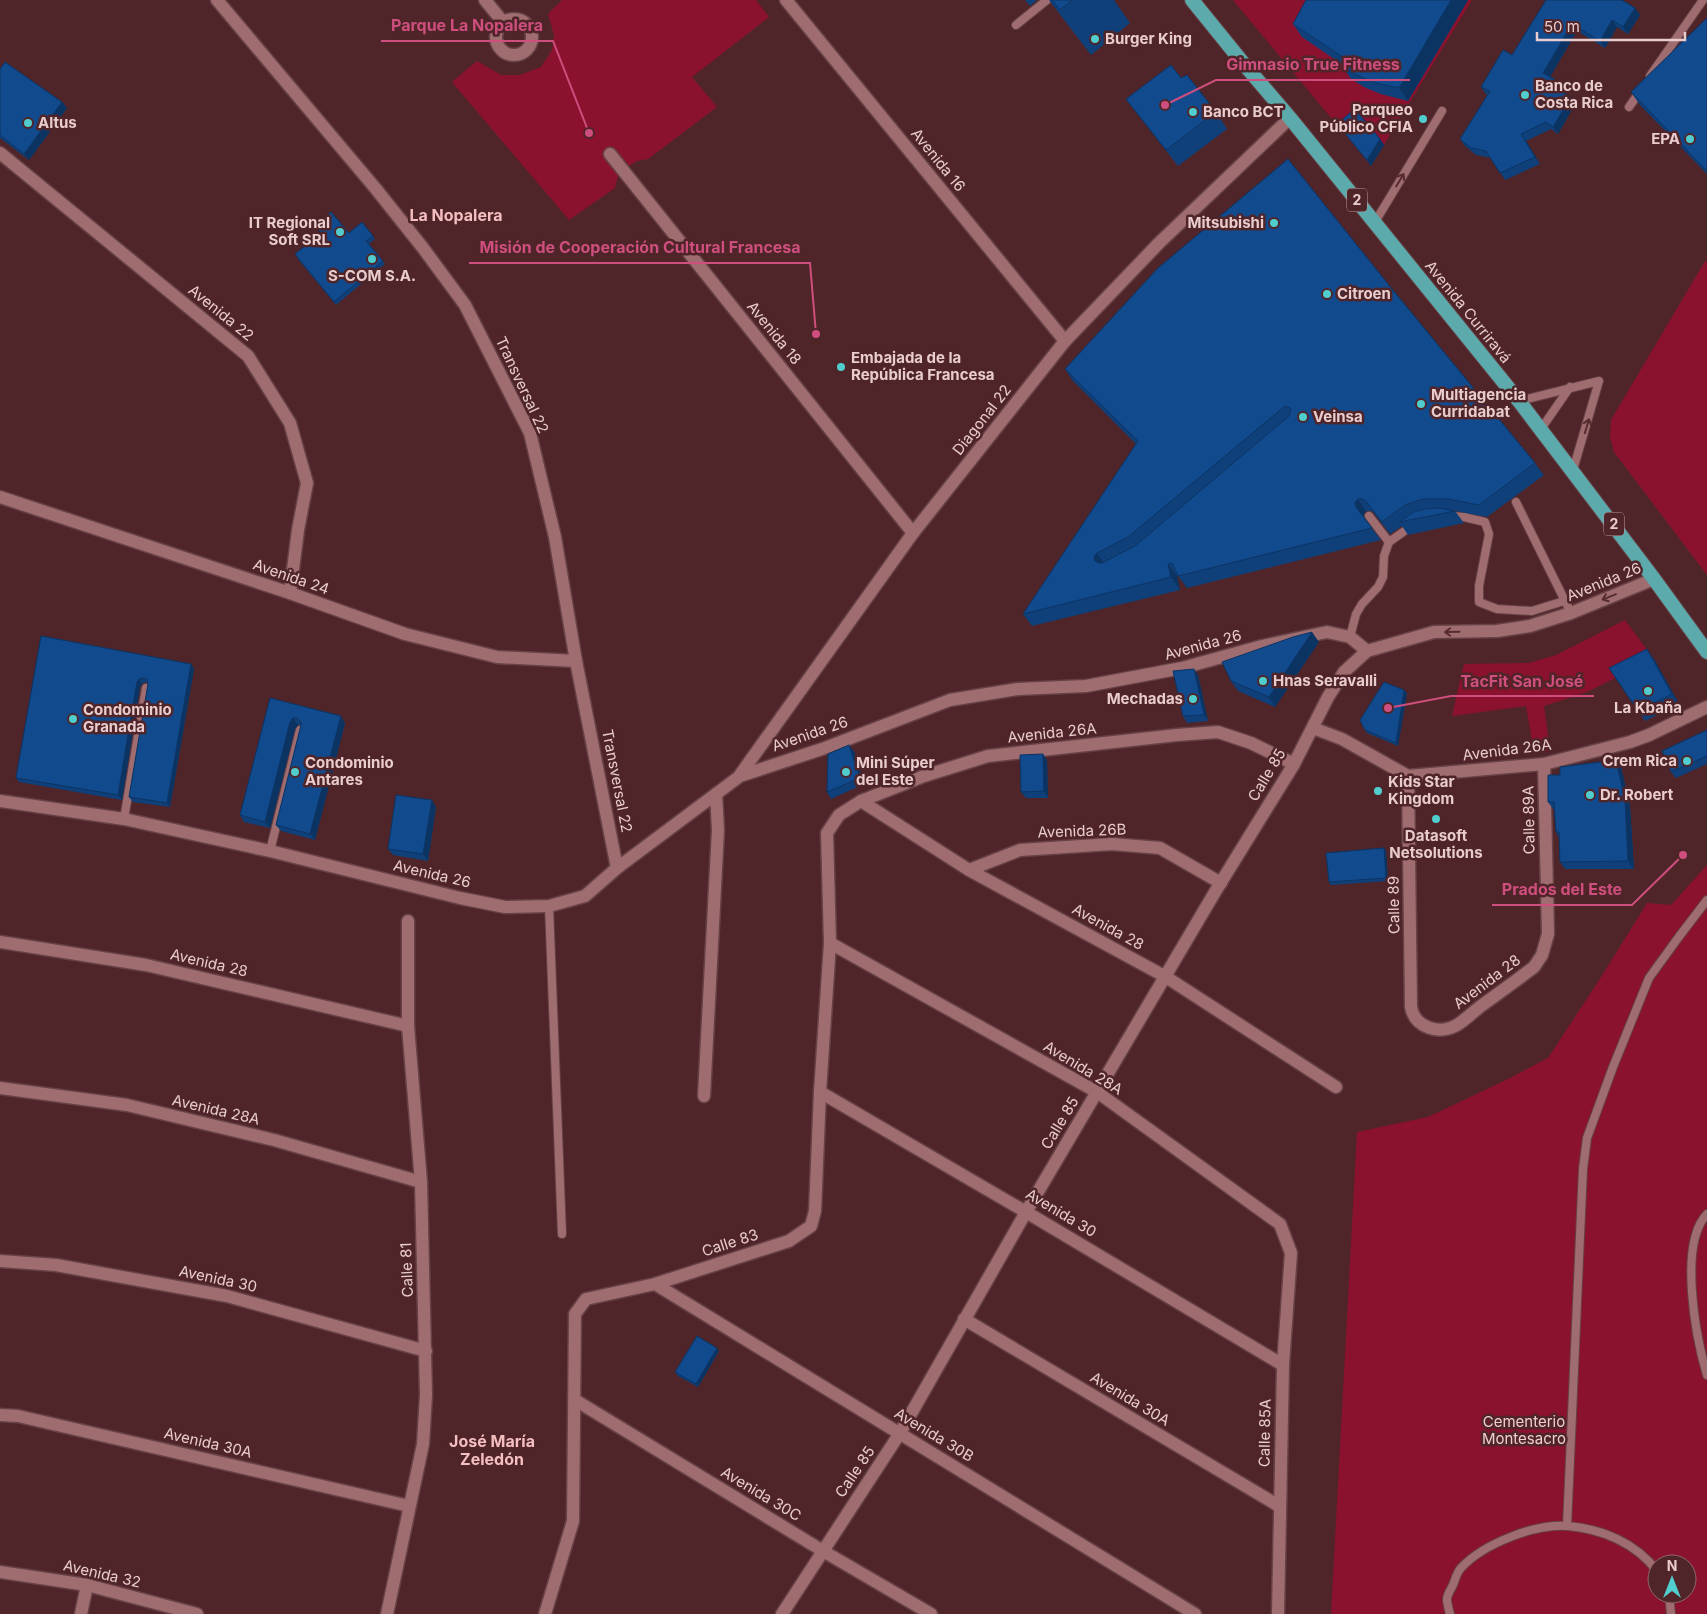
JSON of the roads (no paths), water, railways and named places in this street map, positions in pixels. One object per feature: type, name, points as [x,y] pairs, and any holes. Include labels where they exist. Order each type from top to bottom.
[{"type":"highway","name":"Avenida Curriravá","points":[[1192,0],[1375,222],[1519,401],[1573,470],[1707,652]]},
{"type":"street","name":"Transversal 22","points":[[217,0],[376,189],[465,305],[530,433],[555,537],[576,661],[617,868]]},
{"type":"street","points":[[485,0],[503,22]]},
{"type":"street","name":"Avenida 16","points":[[786,0],[1065,341]]},
{"type":"street","name":"Diagonal 22","points":[[740,776],[914,533],[1065,341],[1159,243],[1290,118]]},
{"type":"street","name":"Avenida 22","points":[[0,153],[248,356],[290,422],[307,483],[298,530],[290,593]]},
{"type":"street","name":"Avenida 18","points":[[610,154],[914,533]]},
{"type":"street","name":"Avenida 24","points":[[0,497],[290,593],[405,634],[497,657],[576,661]]},
{"type":"street","name":"Avenida 26","points":[[0,801],[124,819],[270,851],[460,898],[505,907],[549,906],[585,896],[617,868],[740,776],[822,749],[950,700],[1018,689],[1086,686],[1182,668],[1262,646],[1327,632],[1350,637],[1367,651],[1434,632],[1497,631],[1530,626],[1571,613],[1654,579]]},
{"type":"street","name":"Calle 85","points":[[782,1614],[900,1434],[1026,1212],[1221,883],[1294,764],[1328,697],[1344,672],[1367,651]]},
{"type":"street","name":"Avenida 26A","points":[[1408,776],[1544,764],[1630,742],[1707,707]]},
{"type":"street","points":[[1313,728],[1342,739],[1408,776]]},
{"type":"street","name":"Avenida 26A","points":[[827,832],[839,815],[861,801],[924,776],[988,756],[1218,732],[1251,743],[1294,764]]},
{"type":"street","name":"Calle 89A","points":[[1544,764],[1548,934]]},
{"type":"street","name":"Calle 89","points":[[1408,776],[1411,1007],[1415,1017],[1426,1028]]},
{"type":"street","points":[[704,1096],[718,830],[716,794]]},
{"type":"street","name":"Avenida 28","points":[[861,801],[969,870],[1166,977],[1336,1087]]},
{"type":"street","name":"Calle 83","points":[[545,1614],[573,1521],[575,1314],[586,1299],[655,1284],[789,1240],[811,1226],[815,1211],[820,1092],[830,943],[827,832]]},
{"type":"street","name":"Avenida 26B","points":[[969,870],[1020,850],[1112,844],[1160,848],[1221,883]]},
{"type":"street","name":"Calle 81","points":[[387,1614],[424,1444],[426,1395],[421,1182],[408,1026],[408,921]]},
{"type":"street","name":"Avenida 28","points":[[1426,1028],[1439,1029],[1456,1026],[1534,966],[1542,955],[1548,934]]},
{"type":"street","name":"Avenida 28","points":[[0,942],[146,965],[408,1026]]},
{"type":"street","name":"Avenida 28A","points":[[830,943],[1097,1092],[1280,1224],[1291,1253]]},
{"type":"street","name":"Avenida 28A","points":[[0,1088],[127,1106],[274,1140],[421,1182]]},
{"type":"street","name":"Avenida 30","points":[[820,1092],[1282,1365]]},
{"type":"street","name":"Calle 85A","points":[[1278,1614],[1282,1365],[1291,1253]]},
{"type":"street","name":"Avenida 30","points":[[0,1262],[56,1265],[227,1296],[426,1351]]},
{"type":"street","name":"Avenida 30B","points":[[655,1284],[1195,1614]]},
{"type":"street","name":"Avenida 30A","points":[[964,1319],[1279,1506]]},
{"type":"street","name":"Avenida 30C","points":[[575,1400],[822,1551],[932,1614]]},
{"type":"street","name":"Avenida 30A","points":[[0,1415],[18,1416],[409,1506]]},
{"type":"street","name":"Avenida 32","points":[[0,1572],[87,1585],[197,1614]]},
{"type":"street","points":[[81,1614],[87,1585]]},
{"type":"lane","points":[[1016,25],[1048,0]]},
{"type":"lane","points":[[1629,107],[1703,0]]},
{"type":"lane","points":[[1375,222],[1442,111]]},
{"type":"lane","points":[[1519,401],[1599,381],[1573,470]]},
{"type":"lane","points":[[1541,429],[1570,387]]},
{"type":"lane","points":[[1516,502],[1571,613]]},
{"type":"lane","points":[[1442,515],[1464,517],[1485,522],[1489,534],[1479,586],[1479,602],[1497,609],[1532,611],[1564,601]]},
{"type":"lane","points":[[1369,516],[1389,542]]},
{"type":"lane","points":[[1350,637],[1356,614],[1362,604],[1378,587],[1382,577],[1384,556],[1389,542],[1417,523]]},
{"type":"lane","points":[[124,819],[146,688]]},
{"type":"lane","points":[[270,851],[300,730]]},
{"type":"lane","points":[[1567,1526],[1582,1169],[1587,1138],[1612,1067],[1652,972],[1707,900]]},
{"type":"lane","points":[[549,906],[562,1234]]},
{"type":"lane","points":[[1707,1214],[1694,1235],[1691,1267],[1701,1355],[1707,1374]]},
{"type":"lane","points":[[1450,1614],[1447,1599],[1460,1569],[1486,1548],[1514,1536],[1542,1528],[1567,1526],[1599,1531],[1626,1543],[1647,1559]]},
{"type":"place","name":"Burger King","points":[[1095,39]]},
{"type":"place","name":"Banco de Costa Rica","points":[[1525,95]]},
{"type":"place","name":"Gimnasio True Fitness","points":[[1165,105]]},
{"type":"place","name":"Banco BCT","points":[[1193,112]]},
{"type":"place","name":"Parqueo Público CFIA","points":[[1423,119]]},
{"type":"place","name":"Altus","points":[[28,123]]},
{"type":"place","name":"Parque La Nopalera","points":[[589,133]]},
{"type":"place","name":"EPA","points":[[1690,139]]},
{"type":"place","name":"Mitsubishi","points":[[1274,223]]},
{"type":"place","name":"IT Regional Soft SRL","points":[[340,232]]},
{"type":"place","name":"S-COM S.A.","points":[[372,259]]},
{"type":"place","name":"Citroen","points":[[1327,294]]},
{"type":"place","name":"Misión de Cooperación Cultural Francesa","points":[[816,334]]},
{"type":"place","name":"Embajada de la República Francesa","points":[[841,367]]},
{"type":"place","name":"Multiagencia Curridabat","points":[[1421,404]]},
{"type":"place","name":"Veinsa","points":[[1303,417]]},
{"type":"place","name":"Hnas Seravalli","points":[[1263,681]]},
{"type":"place","name":"La Kbaña","points":[[1648,691]]},
{"type":"place","name":"Mechadas","points":[[1193,699]]},
{"type":"place","name":"TacFit San José","points":[[1388,708]]},
{"type":"place","name":"Condominio Granada","points":[[73,719]]},
{"type":"place","name":"Crem Rica","points":[[1687,761]]},
{"type":"place","name":"Condominio Antares","points":[[295,772]]},
{"type":"place","name":"Mini Súper del Este","points":[[846,772]]},
{"type":"place","name":"Kids Star Kingdom","points":[[1378,791]]},
{"type":"place","name":"Dr. Robert","points":[[1590,795]]},
{"type":"place","name":"Datasoft Netsolutions","points":[[1436,819]]},
{"type":"place","name":"Prados del Este","points":[[1683,855]]},
{"type":"district","name":"La Nopalera","points":[[456,215]]},
{"type":"district","name":"José María Zeledón","points":[[492,1450]]},
{"type":"park label","name":"Cementerio Montesacro","points":[[1524,1430]]}]
